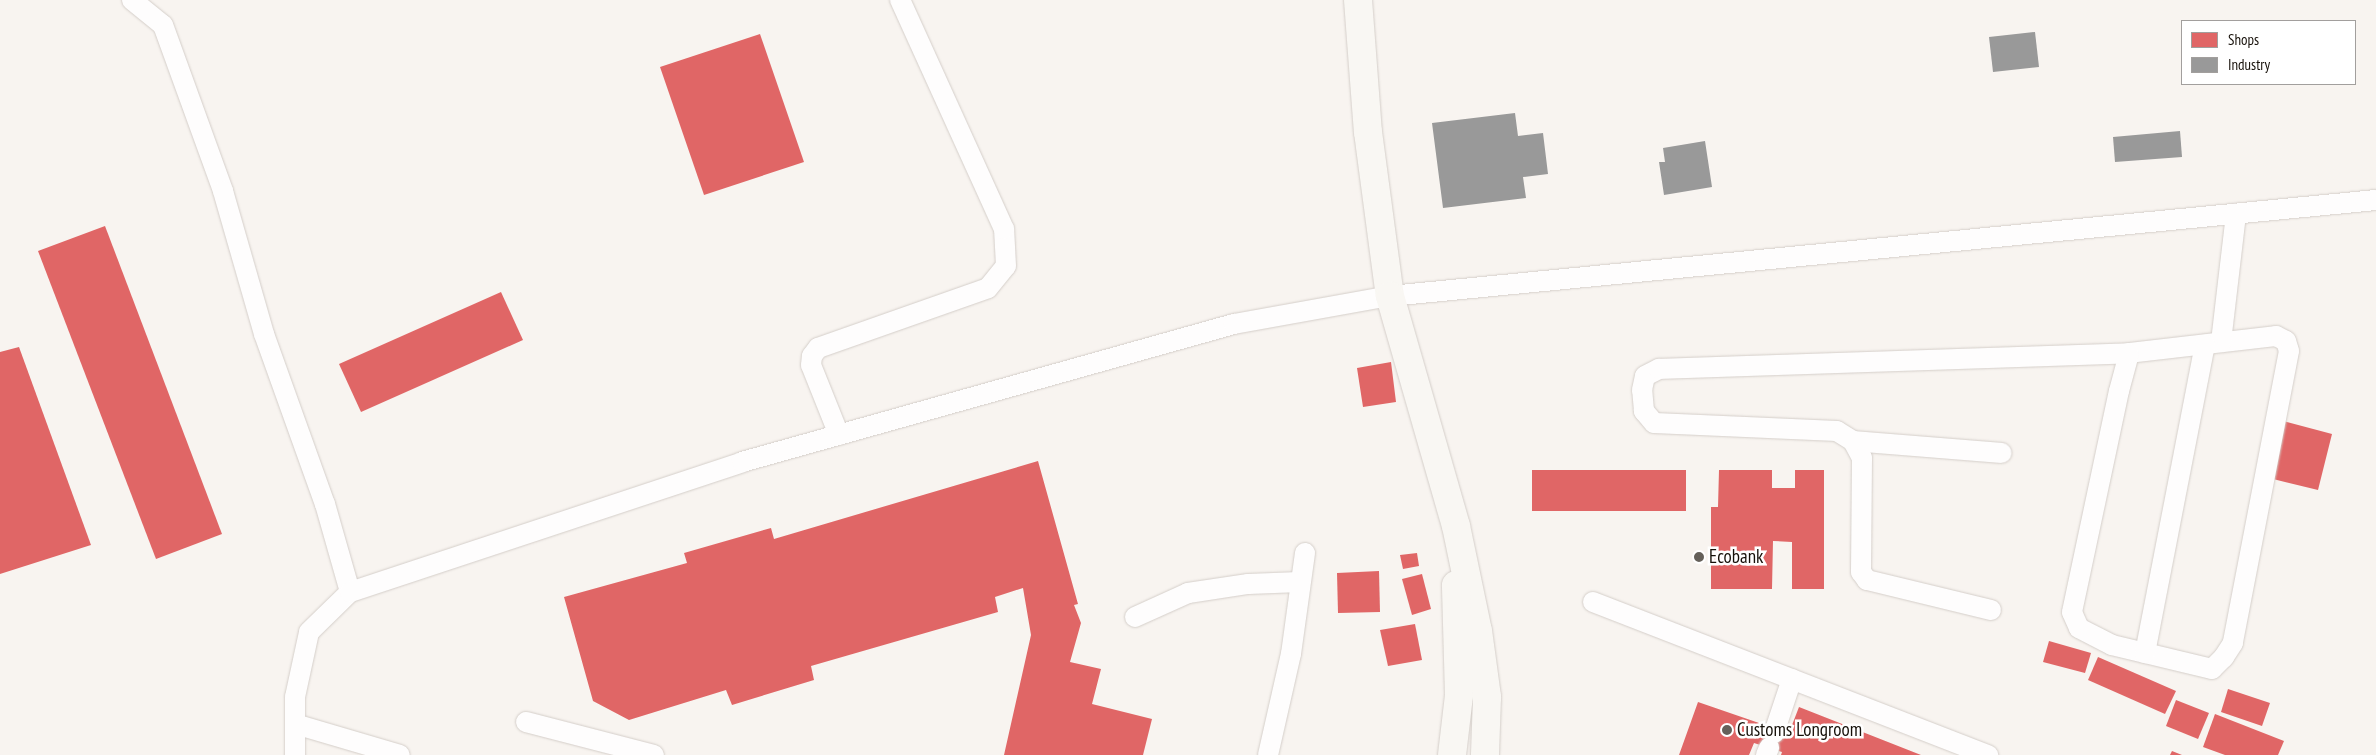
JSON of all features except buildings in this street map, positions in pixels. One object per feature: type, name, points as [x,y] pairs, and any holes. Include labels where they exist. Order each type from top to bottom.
[{"type":"street","points":[[1358,0],[1368,132],[1390,296],[1456,526],[1478,631],[1487,697],[1485,755]]},
{"type":"street","points":[[1452,755],[1459,695],[1456,526]]},
{"type":"lane","points":[[132,0],[163,25],[223,191],[264,334],[325,504],[350,592]]},
{"type":"lane","points":[[839,435],[811,365],[812,356],[818,348],[988,288],[1006,266],[1004,229],[900,0]]},
{"type":"lane","points":[[295,755],[296,697],[309,632],[350,592],[742,462],[1234,324],[1390,296],[2376,200]]},
{"type":"lane","points":[[2145,653],[2213,343],[2236,214]]},
{"type":"lane","points":[[2002,453],[1853,441],[1836,431],[1654,423],[1644,411],[1642,390],[1645,376],[1659,369],[2129,353],[2276,336],[2286,341],[2289,351],[2233,643],[2224,657],[2212,669],[2145,653],[2096,638],[2079,628],[2072,612],[2119,391],[2129,353]]},
{"type":"lane","points":[[1853,441],[1862,458],[1861,572],[1867,580],[1991,610]]},
{"type":"lane","points":[[1268,755],[1291,654],[1305,553]]},
{"type":"lane","points":[[1135,617],[1188,593],[1248,584],[1300,582]]},
{"type":"lane","points":[[1593,602],[1988,755]]},
{"type":"lane","points":[[1770,746],[1792,679]]},
{"type":"lane","points":[[526,722],[654,755]]},
{"type":"lane","points":[[295,724],[400,755]]},
{"type":"place","name":"Ecobank","points":[[1699,557]]},
{"type":"place","name":"Customs Longroom","points":[[1727,730]]}]
